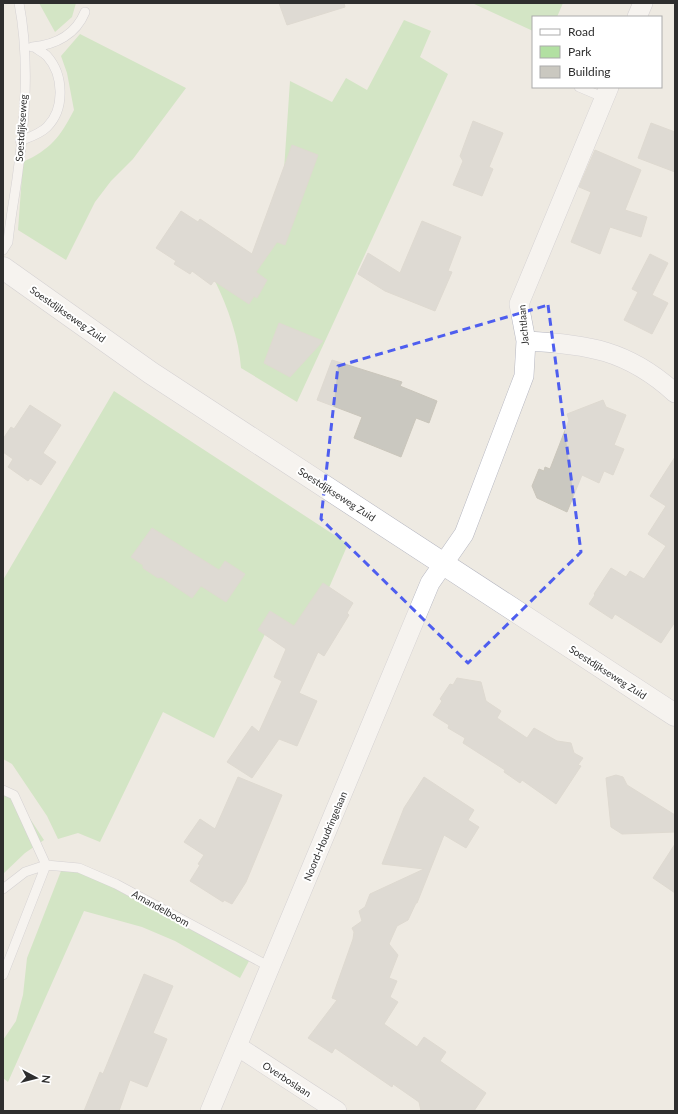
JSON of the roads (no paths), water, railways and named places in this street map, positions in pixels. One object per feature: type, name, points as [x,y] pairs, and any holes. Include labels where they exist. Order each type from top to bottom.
[{"type":"main road","name":"Soestdijkseweg Zuid","points":[[3,268],[151,373],[675,715]]},
{"type":"street","points":[[637,16],[643,3]]},
{"type":"street","name":"Jachtlaan","points":[[443,563],[464,534],[524,376],[526,341],[519,304],[607,93]]},
{"type":"street","points":[[526,341],[586,346],[621,357],[657,377],[675,393]]},
{"type":"street","name":"Noord-Houdringelaan","points":[[210,1111],[427,590],[443,563]]},
{"type":"street","name":"Overboslaan","points":[[237,1046],[337,1111]]},
{"type":"lane","name":"Soestdijkseweg","points":[[3,250],[8,242],[30,48],[19,3]]},
{"type":"lane","points":[[30,48],[48,45],[72,32],[80,23],[85,12]]},
{"type":"lane","points":[[20,141],[37,135],[48,126],[58,112],[61,94],[56,73],[47,56],[30,48]]},
{"type":"lane","points":[[583,88],[607,93]]},
{"type":"lane","points":[[3,790],[14,795],[46,865],[3,975]]},
{"type":"lane","points":[[3,890],[25,872],[46,865]]},
{"type":"lane","name":"Amandelboom","points":[[46,865],[78,868],[116,884],[270,967]]}]
